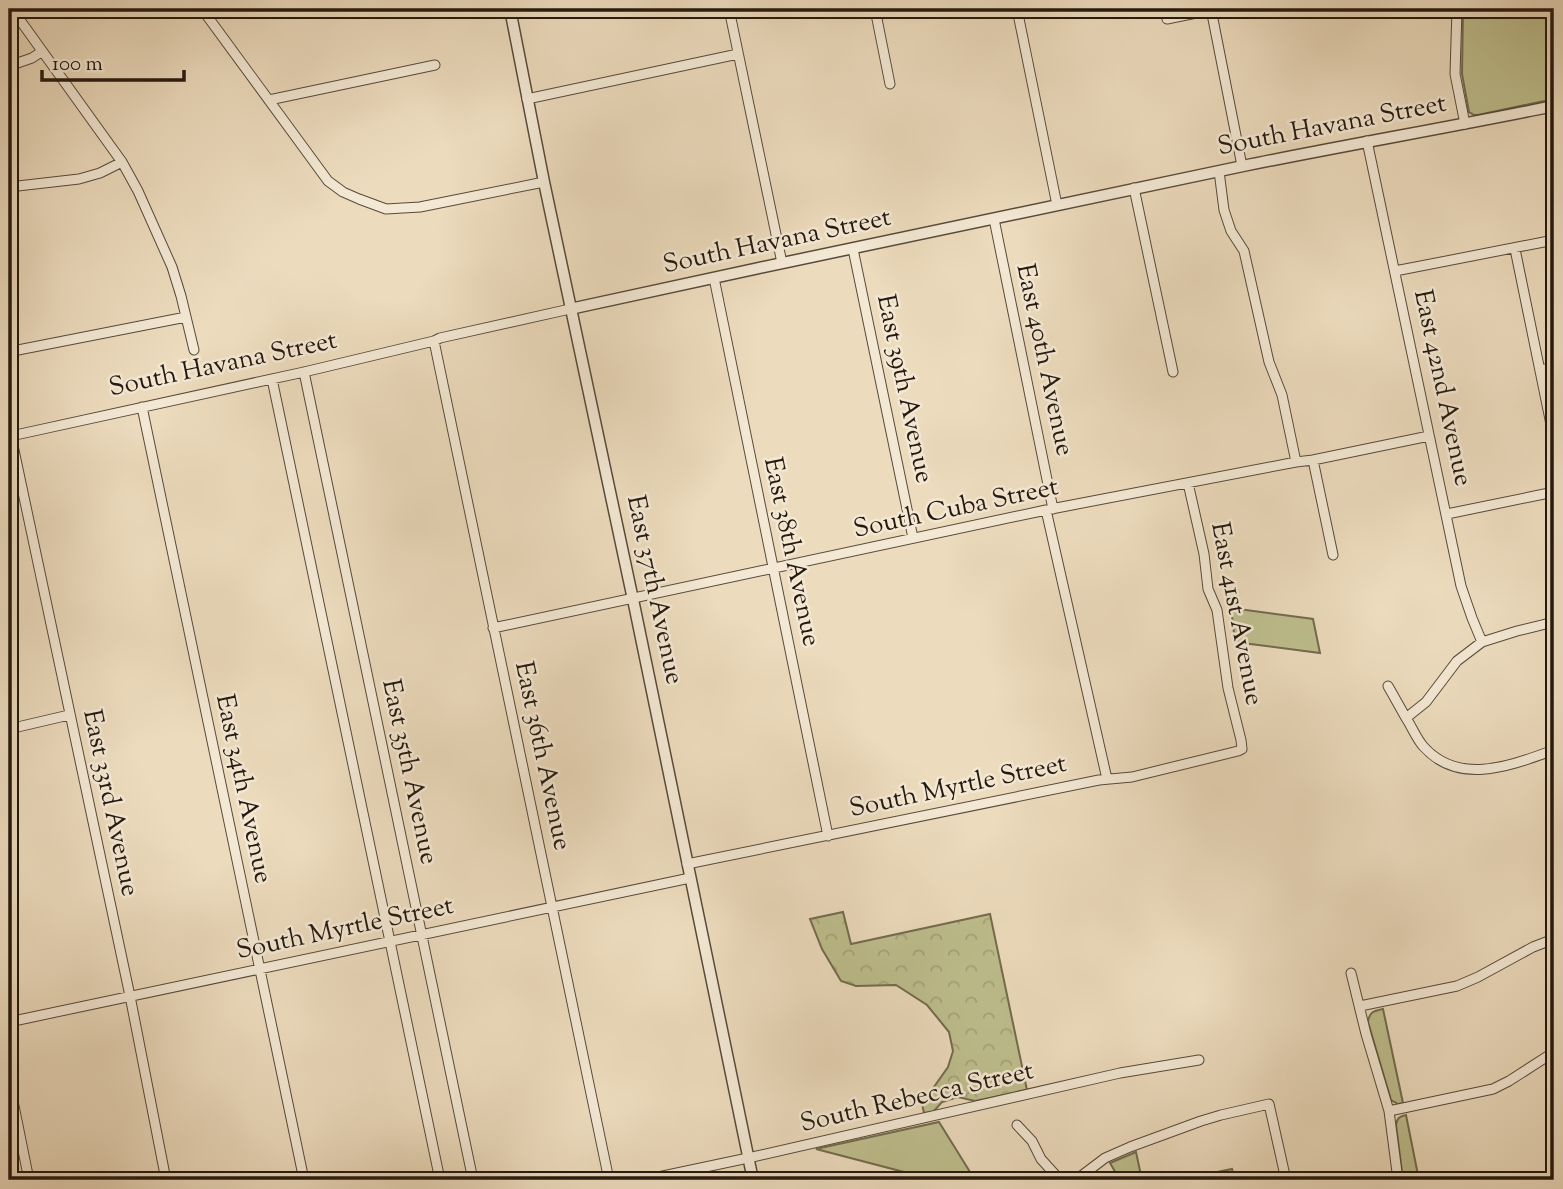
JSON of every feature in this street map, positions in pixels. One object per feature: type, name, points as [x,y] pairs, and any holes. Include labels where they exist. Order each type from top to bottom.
[{"type":"street","points":[[12,9],[122,162],[138,191],[172,267],[194,350]]},
{"type":"street","points":[[202,9],[328,181],[343,192],[386,209],[420,207],[544,182]]},
{"type":"street","name":"East 37th Avenue","points":[[510,9],[570,309],[633,598],[753,1180]]},
{"type":"street","points":[[729,9],[782,263]]},
{"type":"street","points":[[890,84],[876,12],[905,9]]},
{"type":"street","points":[[1017,9],[1057,205]]},
{"type":"street","points":[[1167,19],[1211,9],[1242,166]]},
{"type":"street","points":[[1457,9],[1455,74],[1465,124]]},
{"type":"street","points":[[9,66],[41,52]]},
{"type":"street","points":[[527,99],[738,54]]},
{"type":"street","points":[[269,100],[435,65]]},
{"type":"street","name":"South Havana Street","points":[[11,436],[782,263],[1242,166],[1554,106]]},
{"type":"street","name":"East 42nd Avenue","points":[[1367,141],[1461,586],[1482,642]]},
{"type":"street","points":[[9,187],[79,179],[100,173],[122,162]]},
{"type":"street","points":[[1219,171],[1224,210],[1231,231],[1244,251],[1269,362],[1282,395],[1296,462]]},
{"type":"street","points":[[1135,188],[1173,372]]},
{"type":"street","name":"East 40th Avenue","points":[[994,219],[1050,510],[1107,779]]},
{"type":"street","points":[[1395,271],[1554,240]]},
{"type":"street","name":"East 39th Avenue","points":[[853,249],[913,538]]},
{"type":"street","points":[[1515,249],[1554,439]]},
{"type":"street","name":"East 38th Avenue","points":[[714,278],[828,836]]},
{"type":"street","points":[[9,349],[18,351],[186,317]]},
{"type":"street","name":"East 36th Avenue","points":[[434,341],[609,1180]]},
{"type":"street","points":[[1541,370],[1554,367]]},
{"type":"street","name":"East 35th Avenue","points":[[304,372],[473,1180]]},
{"type":"street","name":"East 35th Avenue","points":[[272,379],[440,1180]]},
{"type":"street","name":"East 34th Avenue","points":[[142,407],[304,1180]]},
{"type":"street","name":"East 33rd Avenue","points":[[11,436],[130,996],[166,1180]]},
{"type":"street","name":"South Cuba Street","points":[[493,628],[774,570],[913,538],[1429,436]]},
{"type":"street","points":[[1313,460],[1333,555]]},
{"type":"street","name":"East 41st Avenue","points":[[1188,483],[1204,554],[1208,589],[1217,610],[1228,688],[1241,740],[1242,749],[1238,751]]},
{"type":"street","points":[[1447,514],[1554,492]]},
{"type":"street","points":[[1406,718],[1426,702],[1457,661],[1482,642],[1554,622]]},
{"type":"street","points":[[1388,686],[1423,746],[1439,759],[1460,769],[1488,770],[1554,750]]},
{"type":"street","points":[[9,729],[69,715]]},
{"type":"street","name":"South Myrtle Street","points":[[687,864],[1107,779],[1132,777],[1238,751]]},
{"type":"street","name":"South Myrtle Street","points":[[9,1022],[690,878]]},
{"type":"street","points":[[1360,1006],[1457,986],[1554,939]]},
{"type":"street","points":[[1351,974],[1389,1111],[1398,1180]]},
{"type":"street","points":[[1389,1111],[1493,1089],[1554,1052]]},
{"type":"street","name":"South Rebecca Street","points":[[644,1180],[1121,1073],[1199,1060]]},
{"type":"street","points":[[9,1081],[29,1180]]},
{"type":"street","points":[[1076,1180],[1105,1158],[1130,1147],[1211,1118],[1269,1104],[1286,1180]]},
{"type":"street","points":[[1017,1125],[1060,1180]]},
{"type":"green space","points":[[1463,9],[1554,9],[1554,99],[1478,115],[1469,112],[1462,74]]},
{"type":"green space","points":[[1231,608],[1313,619],[1320,653],[1235,642]]},
{"type":"green space","points":[[843,912],[851,944],[990,914],[1027,1090],[975,1101],[958,1097],[942,1102],[933,1112],[924,1113],[922,1104],[948,1067],[953,1051],[949,1032],[927,1005],[896,985],[856,986],[841,981],[822,949],[810,919]]},
{"type":"green space","points":[[1383,1009],[1403,1103],[1398,1104],[1391,1100],[1368,1022],[1372,1012]]},
{"type":"green space","points":[[1406,1115],[1419,1180],[1403,1180],[1396,1125],[1399,1118]]},
{"type":"green space","points":[[939,1122],[975,1180],[928,1180],[816,1149]]},
{"type":"green space","points":[[1136,1152],[1142,1180],[1120,1180],[1110,1163]]},
{"type":"green space","points":[[1232,1169],[1235,1180],[1182,1180],[1188,1178]]}]
